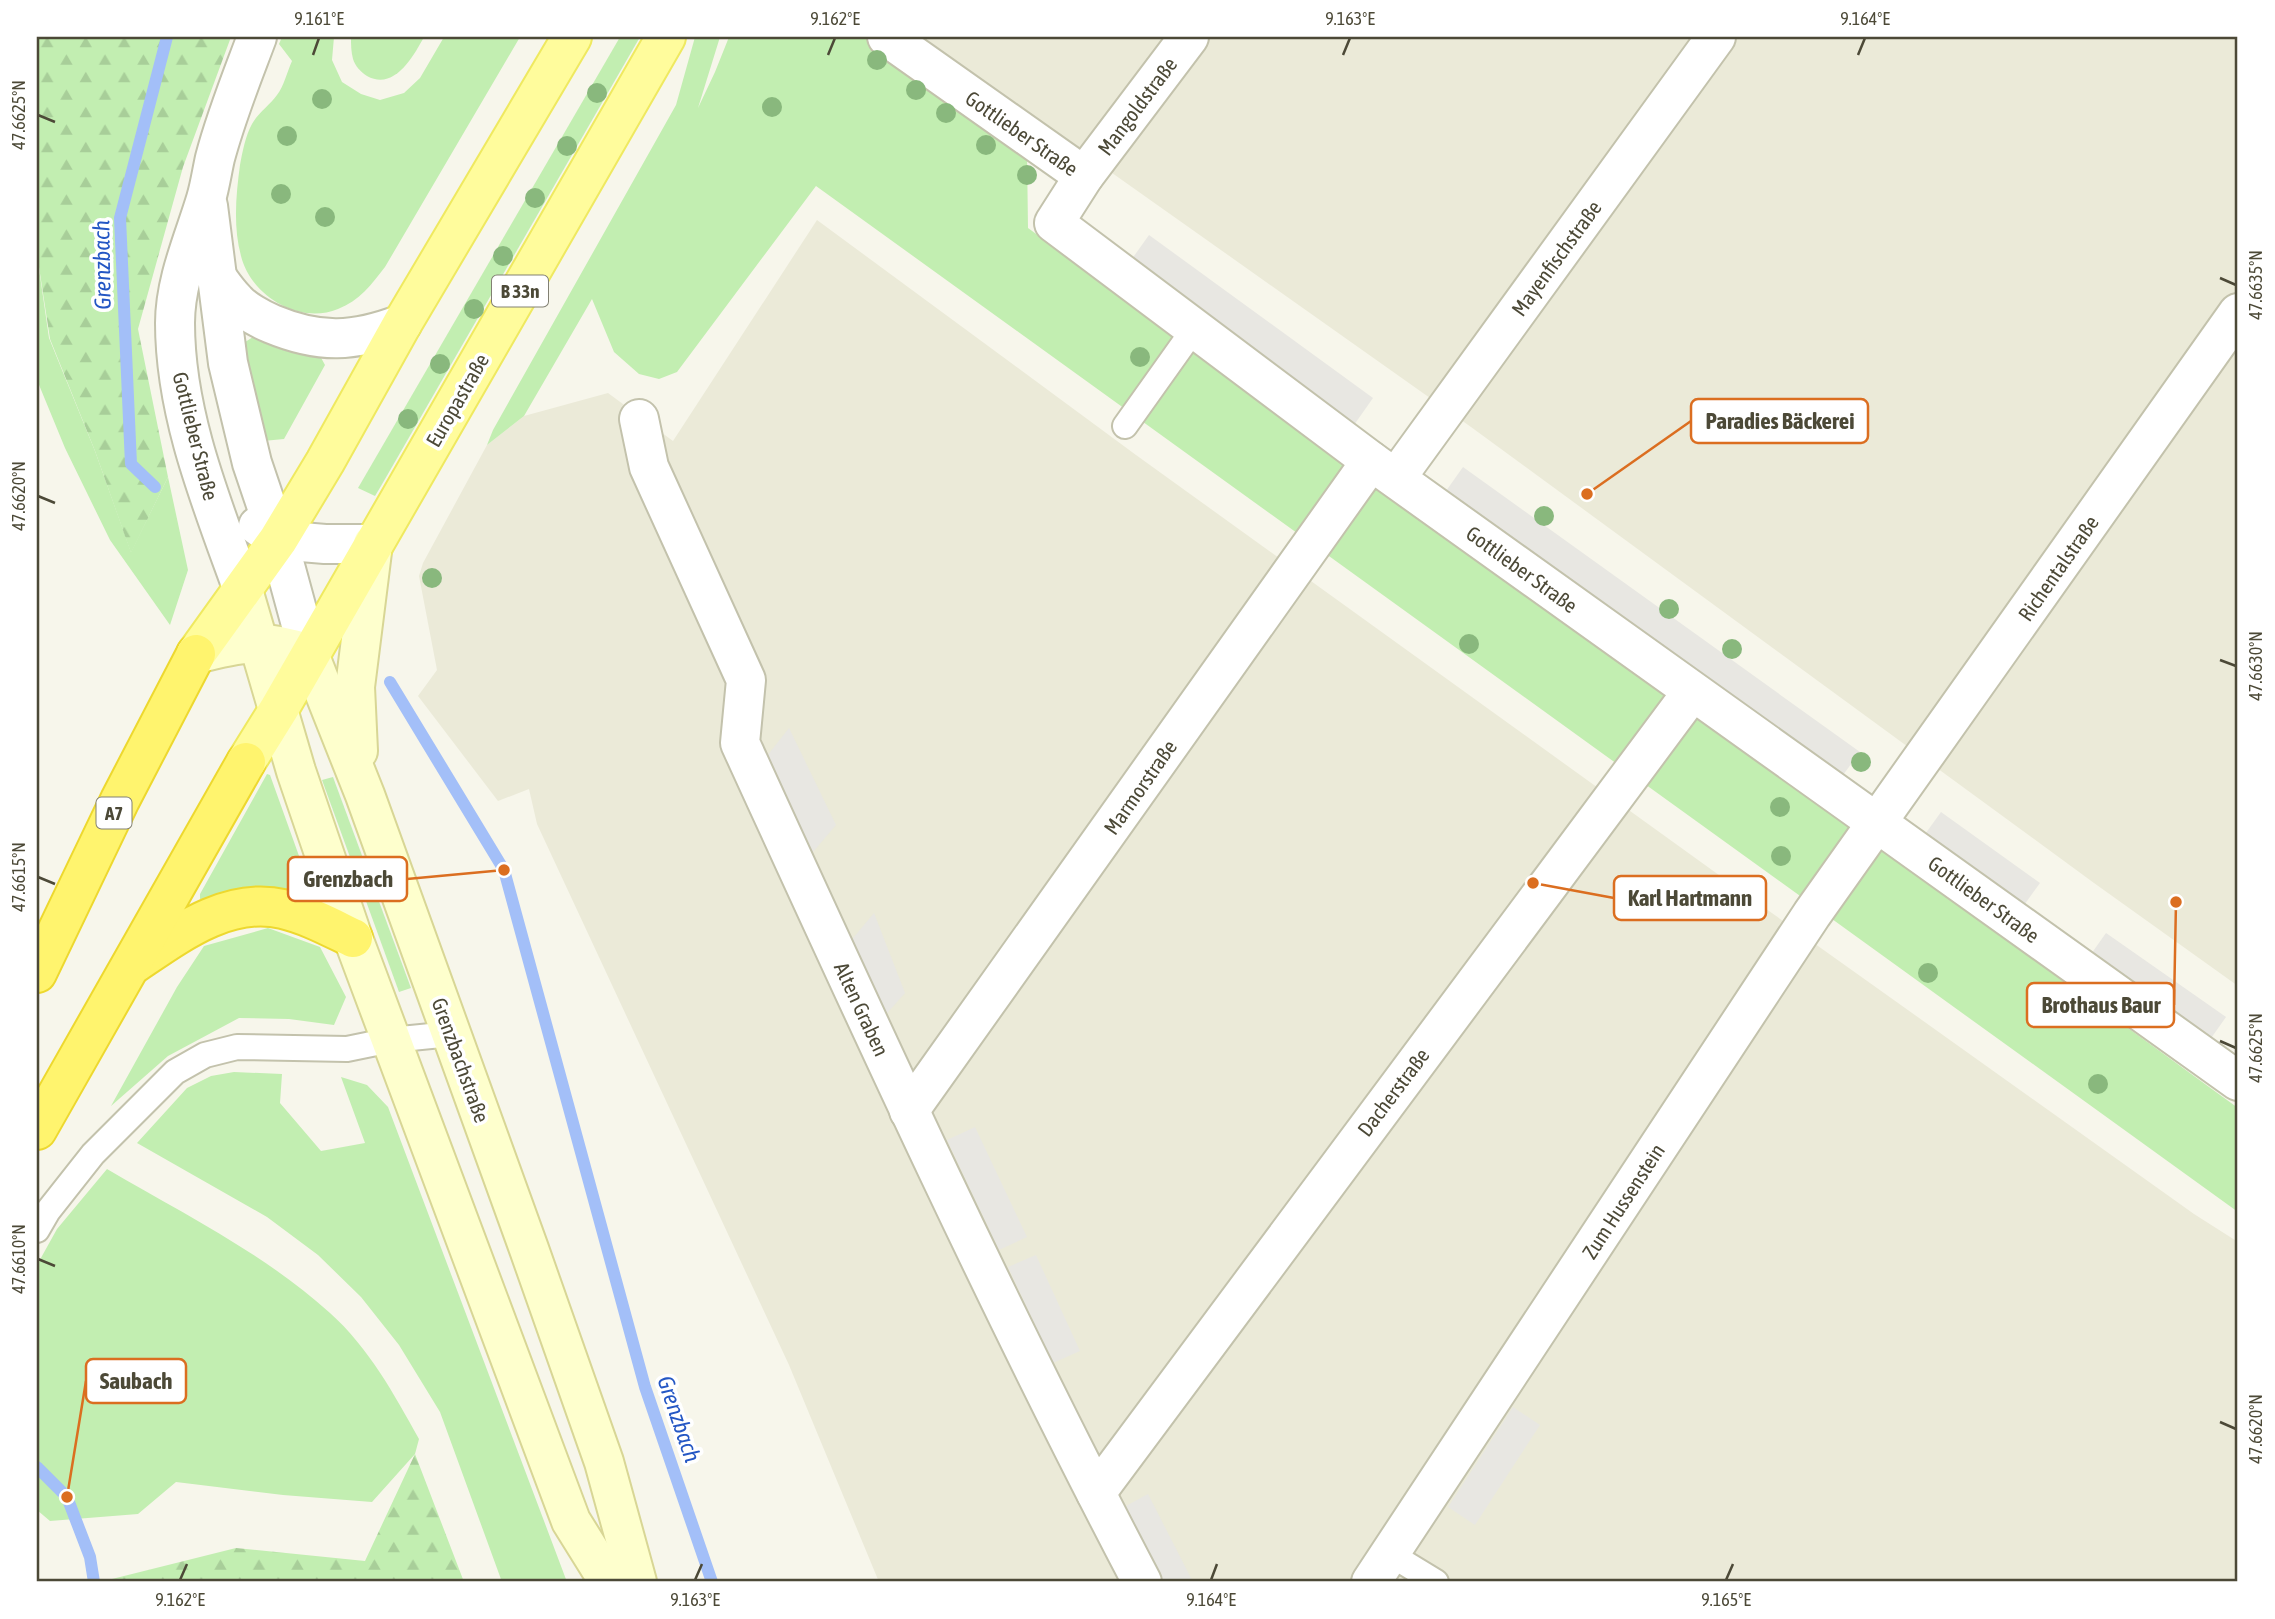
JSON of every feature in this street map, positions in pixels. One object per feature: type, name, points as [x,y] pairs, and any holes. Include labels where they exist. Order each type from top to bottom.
[{"type":"highway","name":"A7","points":[[37,973],[120,800],[196,654]]},
{"type":"highway","points":[[37,1130],[246,762]]},
{"type":"highway","points":[[130,966],[213,916],[244,908],[282,909],[353,938]]},
{"type":"main road","points":[[196,654],[278,540],[572,37]]},
{"type":"main road","name":"Europastraße","points":[[246,762],[666,37]]},
{"type":"street","name":"Gottlieber Straße","points":[[243,590],[206,488],[186,411],[178,367],[175,321],[186,260],[207,197],[215,158],[257,37]]},
{"type":"street","name":"Gottlieber Straße","points":[[887,37],[1084,176],[1054,223],[1383,470],[2238,1081]]},
{"type":"street","name":"Mangoldstraße","points":[[1084,176],[1189,37]]},
{"type":"street","name":"Mayenfischstraße","points":[[1383,470],[1716,37]]},
{"type":"street","name":"Gottlieber Straße","points":[[207,197],[228,363],[253,463],[278,540]]},
{"type":"street","points":[[219,280],[237,303],[265,321],[295,334],[322,339],[351,338],[378,333],[402,324]]},
{"type":"street","name":"Richentalstraße","points":[[1877,822],[2238,313]]},
{"type":"street","name":"Alten Graben","points":[[639,419],[649,467],[746,680],[740,743],[909,1111],[1142,1582]]},
{"type":"street","name":"Marmorstraße","points":[[909,1111],[1383,470]]},
{"type":"street","points":[[206,488],[278,540],[373,544],[355,687],[358,751],[365,795]]},
{"type":"street","name":"Grenzbachstraße","points":[[278,540],[309,654],[365,795],[604,1462],[637,1582]]},
{"type":"street","points":[[243,590],[296,771],[353,938],[571,1521],[609,1582]]},
{"type":"street","points":[[196,654],[231,645],[260,642],[309,654]]},
{"type":"street","name":"Dacherstraße","points":[[1096,1493],[1692,692]]},
{"type":"street","name":"Zum Hussenstein","points":[[1381,1568],[1786,954],[1877,822]]},
{"type":"lane","points":[[1125,426],[1194,328]]},
{"type":"lane","points":[[37,1230],[48,1211],[93,1154],[176,1072],[205,1055],[237,1047],[347,1049],[391,1040],[451,1034]]},
{"type":"lane","points":[[1381,1568],[1436,1582]]},
{"type":"shaded area","points":[[924,37],[2238,37],[2238,986],[1471,427],[968,71]]},
{"type":"shaded area","points":[[817,220],[1136,455],[1755,901],[2194,1214],[2238,1242],[2238,1582],[879,1582],[789,1365],[537,824],[529,789],[498,801],[418,696],[437,670],[419,576],[423,563],[487,445],[524,416],[608,393],[673,441]]},
{"type":"shaded area","points":[[1149,235],[1373,398],[1354,425],[1129,263]]},
{"type":"shaded area","points":[[1463,467],[1860,752],[1843,775],[1446,491]]},
{"type":"shaded area","points":[[789,728],[836,825],[813,852],[767,756]]},
{"type":"shaded area","points":[[1941,812],[2040,883],[2022,908],[1923,837]]},
{"type":"shaded area","points":[[874,913],[905,993],[882,1019],[849,943]]},
{"type":"shaded area","points":[[2106,933],[2226,1017],[2209,1041],[2089,957]]},
{"type":"shaded area","points":[[975,1127],[1027,1237],[999,1250],[947,1140]]},
{"type":"shaded area","points":[[1036,1255],[1080,1351],[1053,1363],[1008,1267]]},
{"type":"shaded area","points":[[1513,1407],[1540,1425],[1475,1525],[1448,1507]]},
{"type":"shaded area","points":[[1148,1494],[1193,1582],[1162,1582],[1124,1507]]},
{"type":"green space","points":[[37,37],[231,37],[183,167],[138,329],[168,477],[131,553],[95,451],[50,339],[37,254]]},
{"type":"green space","points":[[282,37],[334,37],[332,60],[342,82],[361,94],[380,100],[404,93],[420,78],[444,37],[520,37],[385,267],[359,297],[338,309],[323,313],[293,310],[266,295],[246,270],[238,245],[237,187],[246,138],[257,116],[274,99],[284,83],[292,61],[279,44]]},
{"type":"green space","points":[[351,37],[424,37],[402,70],[386,79],[377,79],[367,76],[355,64]]},
{"type":"green space","points":[[620,37],[640,37],[375,496],[358,488]]},
{"type":"green space","points":[[695,37],[720,37],[698,108],[729,37],[865,37],[917,71],[1027,153],[1028,228],[2238,1108],[2238,1212],[816,186],[677,372],[659,379],[639,374],[614,352],[592,299],[524,416],[487,445],[676,105]]},
{"type":"green space","points":[[37,255],[49,338],[95,451],[131,552],[168,477],[188,570],[170,625],[110,540],[65,448],[37,380]]},
{"type":"green space","points":[[253,337],[284,350],[319,354],[325,365],[284,439],[263,441],[242,344]]},
{"type":"green space","points":[[267,774],[270,775],[313,895],[307,898],[278,890],[257,888],[200,899],[200,894]]},
{"type":"green space","points":[[333,777],[411,988],[399,992],[322,780]]},
{"type":"green space","points":[[268,928],[320,947],[346,997],[334,1025],[289,1019],[239,1018],[168,1056],[111,1106],[177,987],[204,946]]},
{"type":"green space","points":[[234,1072],[282,1074],[280,1103],[321,1151],[365,1143],[341,1077],[367,1085],[388,1107],[567,1582],[502,1582],[440,1412],[399,1345],[361,1297],[318,1255],[267,1217],[137,1143],[187,1088],[211,1076]]},
{"type":"green space","points":[[107,1169],[222,1235],[278,1272],[330,1313],[369,1356],[419,1439],[415,1454],[372,1502],[176,1482],[138,1514],[50,1521],[37,1510],[37,1265],[57,1229]]},
{"type":"green space","points":[[415,1454],[464,1582],[100,1582],[236,1548],[365,1561]]},
{"type":"waterway","name":"Grenzbach","points":[[155,487],[131,464],[120,218],[167,37]]},
{"type":"waterway","name":"Grenzbach","points":[[390,682],[504,870],[645,1387],[712,1582]]},
{"type":"waterway","points":[[37,1467],[67,1497],[90,1557],[94,1582]]},
{"type":"place","name":"Paradies Bäckerei","points":[[1587,494]]},
{"type":"place","name":"Grenzbach","points":[[504,870]]},
{"type":"place","name":"Karl Hartmann","points":[[1533,883]]},
{"type":"place","name":"Brothaus Baur","points":[[2176,902]]},
{"type":"place","name":"Saubach","points":[[67,1497]]}]
